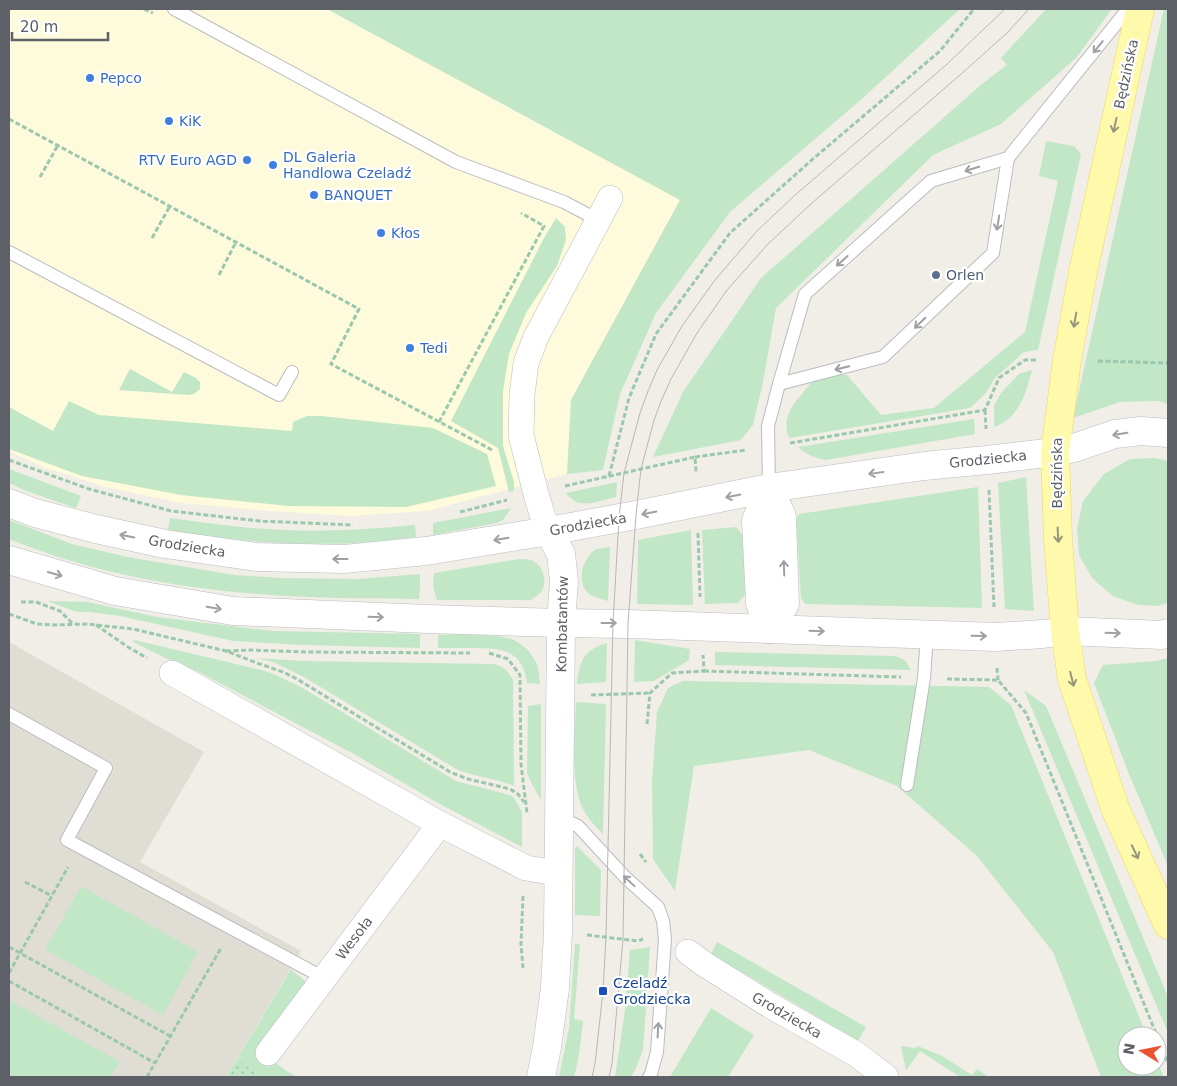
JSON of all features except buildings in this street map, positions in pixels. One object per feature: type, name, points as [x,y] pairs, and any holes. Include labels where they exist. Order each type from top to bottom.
[{"type":"main road","name":"Będzińska","points":[[1140,9],[1083,272],[1067,360],[1055,452],[1058,539],[1065,631],[1072,679],[1114,808],[1168,925]]},
{"type":"street","name":"Kombatantów","points":[[541,1077],[555,988],[558,932],[561,623],[564,581],[561,554],[543,517],[521,435],[522,395],[526,363],[536,337],[610,198]]},
{"type":"street","name":"Grodziecka","points":[[9,502],[34,513],[157,542],[256,557],[344,559],[426,551],[549,531],[769,488],[924,466],[1055,452],[1074,448],[1115,434],[1141,431],[1168,433]]},
{"type":"street","points":[[768,629],[760,603],[756,521],[769,488]]},
{"type":"street","points":[[9,560],[115,591],[233,611],[996,637],[1065,631],[1162,635],[1168,633]]},
{"type":"street","points":[[172,673],[440,824],[526,868],[558,873]]},
{"type":"street","name":"Wesoła","points":[[268,1053],[440,824]]},
{"type":"street","name":"Grodziecka","points":[[688,952],[771,1006],[856,1054],[886,1077]]},
{"type":"lane","points":[[174,9],[456,162],[564,202],[598,220]]},
{"type":"lane","points":[[779,384],[883,357],[993,253],[1008,158],[1128,9]]},
{"type":"lane","points":[[769,488],[768,426],[805,294],[931,181],[1008,158]]},
{"type":"lane","points":[[9,252],[279,396],[292,372]]},
{"type":"lane","points":[[907,785],[924,678],[927,635]]},
{"type":"lane","points":[[9,714],[106,768],[68,840],[324,978]]},
{"type":"lane","points":[[558,817],[578,826],[625,878],[658,907],[663,921],[665,939],[657,1052],[649,1077]]},
{"type":"path","points":[[144,9],[153,14]]},
{"type":"path","points":[[609,476],[629,398],[656,334],[730,233],[814,158],[940,51],[974,9]]},
{"type":"path","points":[[9,119],[359,309],[331,364],[495,452]]},
{"type":"path","points":[[40,177],[58,145]]},
{"type":"path","points":[[152,238],[170,206]]},
{"type":"path","points":[[439,422],[544,226],[520,212]]},
{"type":"path","points":[[219,275],[236,242]]},
{"type":"path","points":[[1025,360],[999,378],[985,410],[998,680],[1026,713],[1168,1063]]},
{"type":"path","points":[[695,457],[985,410]]},
{"type":"path","points":[[21,602],[36,602],[60,611],[73,624]]},
{"type":"path","points":[[9,614],[37,624],[96,624],[133,630],[226,651],[283,672],[455,774],[477,782],[510,789],[522,798],[526,807],[521,764],[520,675],[508,659],[488,653]]},
{"type":"path","points":[[96,624],[128,647]]},
{"type":"path","points":[[226,651],[472,653]]},
{"type":"path","points":[[704,671],[998,680]]},
{"type":"path","points":[[560,695],[650,693]]},
{"type":"path","points":[[9,973],[79,846]]},
{"type":"path","points":[[524,972],[522,930],[526,868]]},
{"type":"path","points":[[25,882],[52,896]]},
{"type":"path","points":[[146,1077],[222,948],[199,935],[208,916]]},
{"type":"path","points":[[558,932],[638,940],[651,937],[665,939]]},
{"type":"path","points":[[9,947],[170,1036]]},
{"type":"path","points":[[9,981],[155,1063]]},
{"type":"shaded area","points":[[9,9],[327,9],[680,200],[571,400],[567,474],[427,511],[350,516],[181,503],[105,487],[46,468],[9,452]]},
{"type":"shaded area","points":[[9,642],[204,752],[140,862],[301,951],[226,1077],[9,1077]]},
{"type":"green space","points":[[327,9],[960,9],[864,97],[730,212],[656,313],[620,394],[603,470],[567,474],[571,400],[680,200]]},
{"type":"green space","points":[[1046,9],[1112,9],[1076,58],[1001,124],[933,155],[776,308],[763,382],[753,425],[741,440],[653,457],[683,392],[761,278],[982,84],[1007,65],[1001,58]]},
{"type":"green space","points":[[1164,9],[1168,9],[1168,404],[1159,401],[1120,402],[1073,418]]},
{"type":"green space","points":[[1046,141],[1074,146],[1081,154],[1038,350],[1024,352],[995,378],[985,394],[970,408],[789,438],[786,425],[788,414],[794,403],[809,385],[817,379],[847,375],[881,415],[934,408],[1025,332],[1058,181],[1039,176]]},
{"type":"green space","points":[[556,218],[565,227],[566,240],[557,266],[526,313],[509,354],[503,391],[503,446],[514,482],[514,491],[509,492],[498,448],[451,421]]},
{"type":"green space","points":[[130,369],[172,392],[184,372],[200,382],[200,389],[194,394],[189,395],[119,390]]},
{"type":"green space","points":[[1032,370],[1020,404],[1010,418],[994,427],[994,406],[1001,393],[1019,374]]},
{"type":"green space","points":[[69,401],[99,415],[292,431],[293,422],[307,416],[433,428],[487,454],[496,486],[406,507],[289,506],[181,495],[82,476],[9,449],[9,407],[53,431]]},
{"type":"green space","points":[[974,419],[975,434],[826,460],[811,456],[798,447]]},
{"type":"green space","points":[[1155,458],[1168,461],[1168,603],[1157,606],[1138,605],[1113,596],[1092,578],[1079,555],[1077,529],[1083,501],[1104,474],[1130,459]]},
{"type":"green space","points":[[9,469],[81,496],[76,508],[9,483]]},
{"type":"green space","points":[[1026,477],[1034,611],[1005,609],[998,483]]},
{"type":"green space","points":[[617,482],[616,497],[596,502],[577,502],[566,493]]},
{"type":"green space","points":[[978,487],[982,608],[805,604],[801,598],[796,520],[799,514]]},
{"type":"green space","points":[[511,508],[503,520],[497,523],[433,535],[433,523]]},
{"type":"green space","points":[[170,518],[241,527],[301,531],[350,530],[415,525],[416,537],[363,543],[308,544],[261,542],[168,530]]},
{"type":"green space","points":[[9,520],[72,544],[127,557],[234,575],[280,578],[358,579],[420,574],[419,599],[271,595],[232,592],[156,581],[82,564],[45,553],[9,539]]},
{"type":"green space","points":[[736,527],[743,535],[745,595],[738,603],[705,604],[702,530]]},
{"type":"green space","points":[[691,530],[693,605],[637,604],[638,540]]},
{"type":"green space","points":[[610,547],[608,601],[589,594],[583,584],[582,571],[590,554],[596,549]]},
{"type":"green space","points":[[519,559],[535,562],[539,565],[543,574],[543,589],[531,600],[437,600],[433,587],[434,573]]},
{"type":"green space","points":[[47,601],[88,602],[157,617],[273,631],[420,634],[420,648],[233,641],[120,616],[77,612]]},
{"type":"green space","points":[[464,634],[503,637],[518,642],[534,658],[538,668],[540,684],[527,683],[525,672],[516,657],[502,650],[438,648],[438,635]]},
{"type":"green space","points":[[134,640],[276,675],[301,687],[456,781],[512,796],[522,812],[522,847],[438,803],[352,753],[197,671],[133,642]]},
{"type":"green space","points":[[635,640],[690,649],[689,660],[654,681],[634,682]]},
{"type":"green space","points":[[607,643],[606,682],[577,684],[579,669],[587,653]]},
{"type":"green space","points":[[715,652],[895,656],[905,660],[911,670],[715,665]]},
{"type":"green space","points":[[256,658],[303,661],[493,664],[500,666],[513,680],[514,786],[456,769],[304,677],[273,662]]},
{"type":"green space","points":[[1168,658],[1168,866],[1129,774],[1094,683],[1103,665],[1156,661]]},
{"type":"green space","points":[[683,681],[989,687],[1011,705],[1143,1026],[1117,1026],[1117,1076],[1164,1077],[1101,1077],[1053,952],[977,856],[897,786],[809,750],[694,766],[675,891],[653,859],[652,781],[657,712],[668,688]]},
{"type":"green space","points":[[1024,690],[1046,706],[1168,997],[1168,1033],[1167,1026],[1165,1026]]},
{"type":"green space","points":[[576,702],[606,704],[603,834],[586,815],[578,795],[574,756]]},
{"type":"green space","points":[[541,704],[541,800],[527,773],[528,706]]},
{"type":"green space","points":[[577,846],[601,870],[600,916],[575,915],[575,848]]},
{"type":"green space","points":[[81,886],[198,952],[163,1015],[45,950]]},
{"type":"green space","points":[[717,942],[866,1027],[858,1041],[711,954]]},
{"type":"green space","points":[[575,944],[580,944],[574,1019],[583,1021],[579,1056],[574,1077],[559,1077],[569,1028]]},
{"type":"green space","points":[[650,947],[643,1050],[631,1077],[615,1077],[625,1010],[630,950]]},
{"type":"green space","points":[[291,969],[306,982],[264,1054],[297,1077],[263,1077],[237,1059]]},
{"type":"green space","points":[[9,1000],[120,1062],[111,1077],[9,1077]]},
{"type":"green space","points":[[711,1008],[754,1035],[728,1077],[670,1077]]},
{"type":"green space","points":[[901,1046],[915,1048],[918,1046],[942,1056],[972,1075],[977,1069],[989,1077],[960,1077],[920,1051],[906,1070]]},
{"type":"green space","points":[[237,1059],[263,1077],[226,1077]]},
{"type":"tram line","points":[[592,1077],[603,991],[606,937],[613,623],[619,518],[624,473],[648,391],[657,370],[682,326],[715,280],[757,231],[794,196],[946,65],[1005,9]]},
{"type":"tram line","points":[[609,1077],[612,1064],[623,939],[628,624],[636,515],[641,469],[654,420],[662,399],[697,333],[727,290],[768,244],[812,203],[1007,33],[1029,9]]},
{"type":"place","name":"Pepco","points":[[90,78]]},
{"type":"place","name":"KiK","points":[[169,121]]},
{"type":"place","name":"RTV Euro AGD","points":[[247,160]]},
{"type":"place","name":"DL Galeria Handlowa Czeladź","points":[[273,165]]},
{"type":"place","name":"BANQUET","points":[[314,195]]},
{"type":"place","name":"Kłos","points":[[381,233]]},
{"type":"place","name":"Orlen","points":[[936,275]]},
{"type":"place","name":"Tedi","points":[[410,348]]},
{"type":"place","name":"Czeladź Grodziecka","points":[[603,991]]}]
